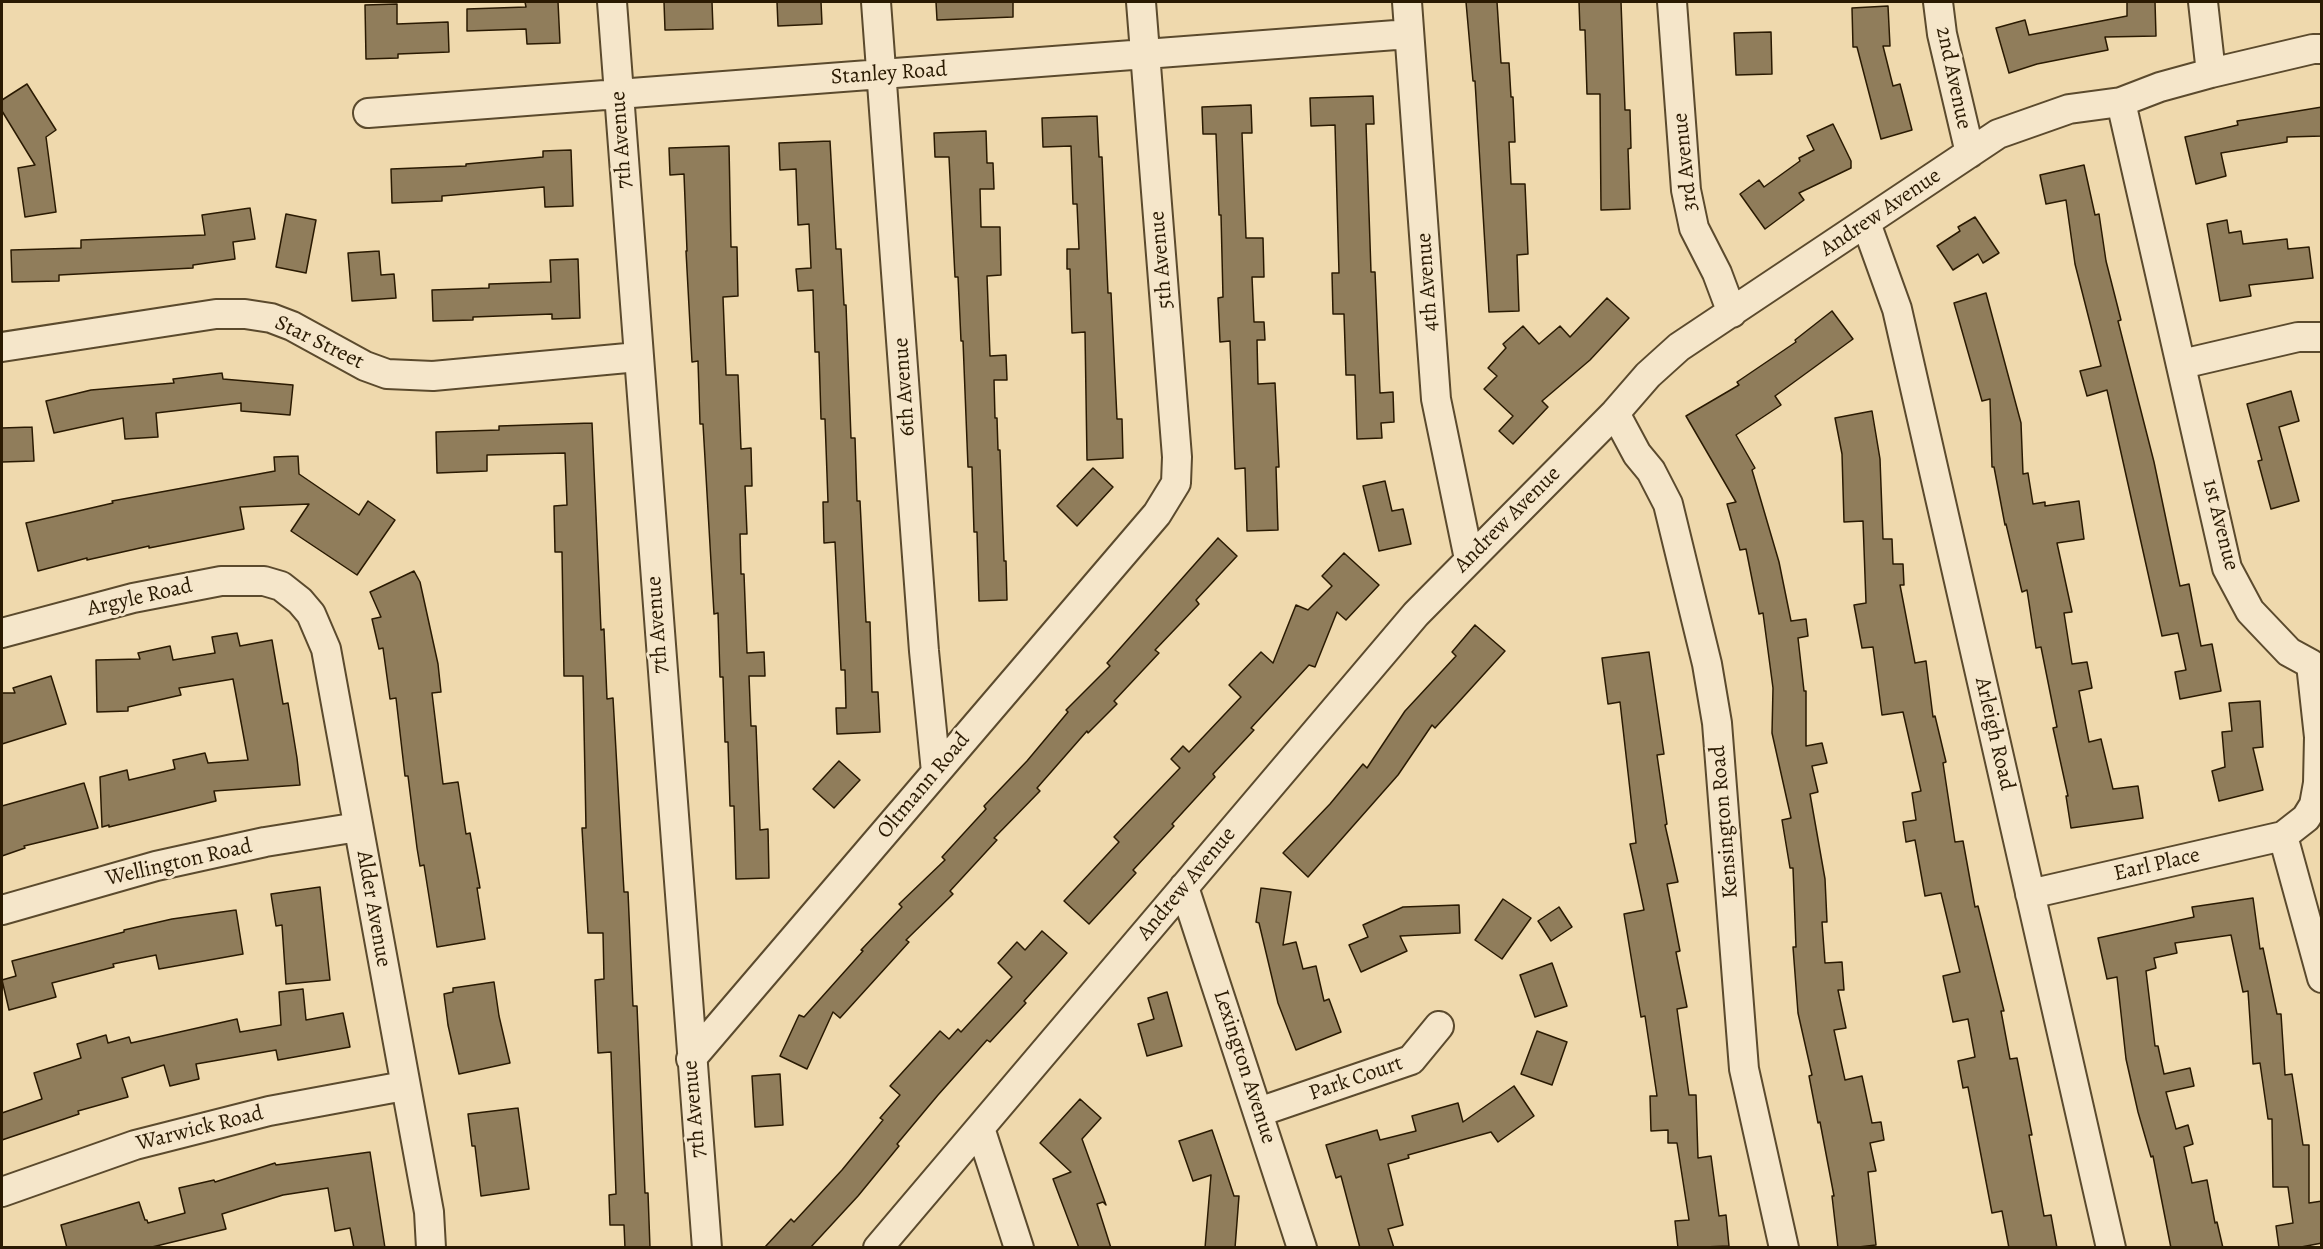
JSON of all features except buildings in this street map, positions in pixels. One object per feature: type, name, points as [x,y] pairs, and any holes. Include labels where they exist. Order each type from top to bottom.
[{"type":"street","name":"7th Avenue","points":[[612,2],[707,1248]]},
{"type":"street","name":"6th Avenue","points":[[876,2],[924,651],[936,772]]},
{"type":"street","name":"5th Avenue","points":[[1141,2],[1177,457],[1176,483],[1157,514]]},
{"type":"street","name":"4th Avenue","points":[[1407,2],[1436,399],[1469,559]]},
{"type":"street","name":"3rd Avenue","points":[[1672,2],[1686,190],[1694,228],[1717,273],[1732,314]]},
{"type":"street","name":"2nd Avenue","points":[[1938,2],[1942,34],[1970,153]]},
{"type":"street","points":[[2203,2],[2211,73]]},
{"type":"street","name":"Stanley Road","points":[[368,113],[1410,34]]},
{"type":"street","name":"Andrew Avenue","points":[[878,1248],[1416,614],[1615,413],[1648,375],[1679,347],[1732,314],[1998,134],[2069,109],[2121,102],[2160,87],[2211,73],[2313,49],[2322,49]]},
{"type":"street","name":"1st Avenue","points":[[2121,102],[2227,568],[2250,611],[2289,652],[2316,663],[2319,737],[2318,783],[2314,805],[2306,818],[2283,836]]},
{"type":"street","name":"Arleigh Road","points":[[1866,223],[1897,309],[2111,1248]]},
{"type":"street","name":"Star Street","points":[[2,347],[216,314],[245,314],[270,318],[292,326],[365,366],[387,374],[434,376],[638,357]]},
{"type":"street","points":[[2182,364],[2298,337],[2322,337]]},
{"type":"street","name":"Kensington Road","points":[[1615,413],[1637,454],[1651,471],[1668,504],[1707,664],[1717,723],[1744,1070],[1784,1248]]},
{"type":"street","name":"Oltmann Road","points":[[691,1059],[1157,514]]},
{"type":"street","name":"Argyle Road","points":[[2,633],[133,598],[221,581],[264,581],[281,586]]},
{"type":"street","name":"Alder Avenue","points":[[281,586],[300,601],[310,614],[326,649],[404,1086],[429,1212],[431,1248]]},
{"type":"street","name":"Wellington Road","points":[[2,910],[156,866],[265,842],[358,827]]},
{"type":"street","points":[[2283,836],[2312,903],[2322,978]]},
{"type":"street","name":"Earl Place","points":[[2030,894],[2283,836]]},
{"type":"street","name":"Lexington Avenue","points":[[1184,887],[1302,1248]]},
{"type":"street","name":"Park Court","points":[[1259,1112],[1411,1060],[1439,1026]]},
{"type":"street","name":"Warwick Road","points":[[2,1192],[135,1145],[269,1111],[404,1086]]},
{"type":"street","points":[[980,1128],[1019,1248]]}]
